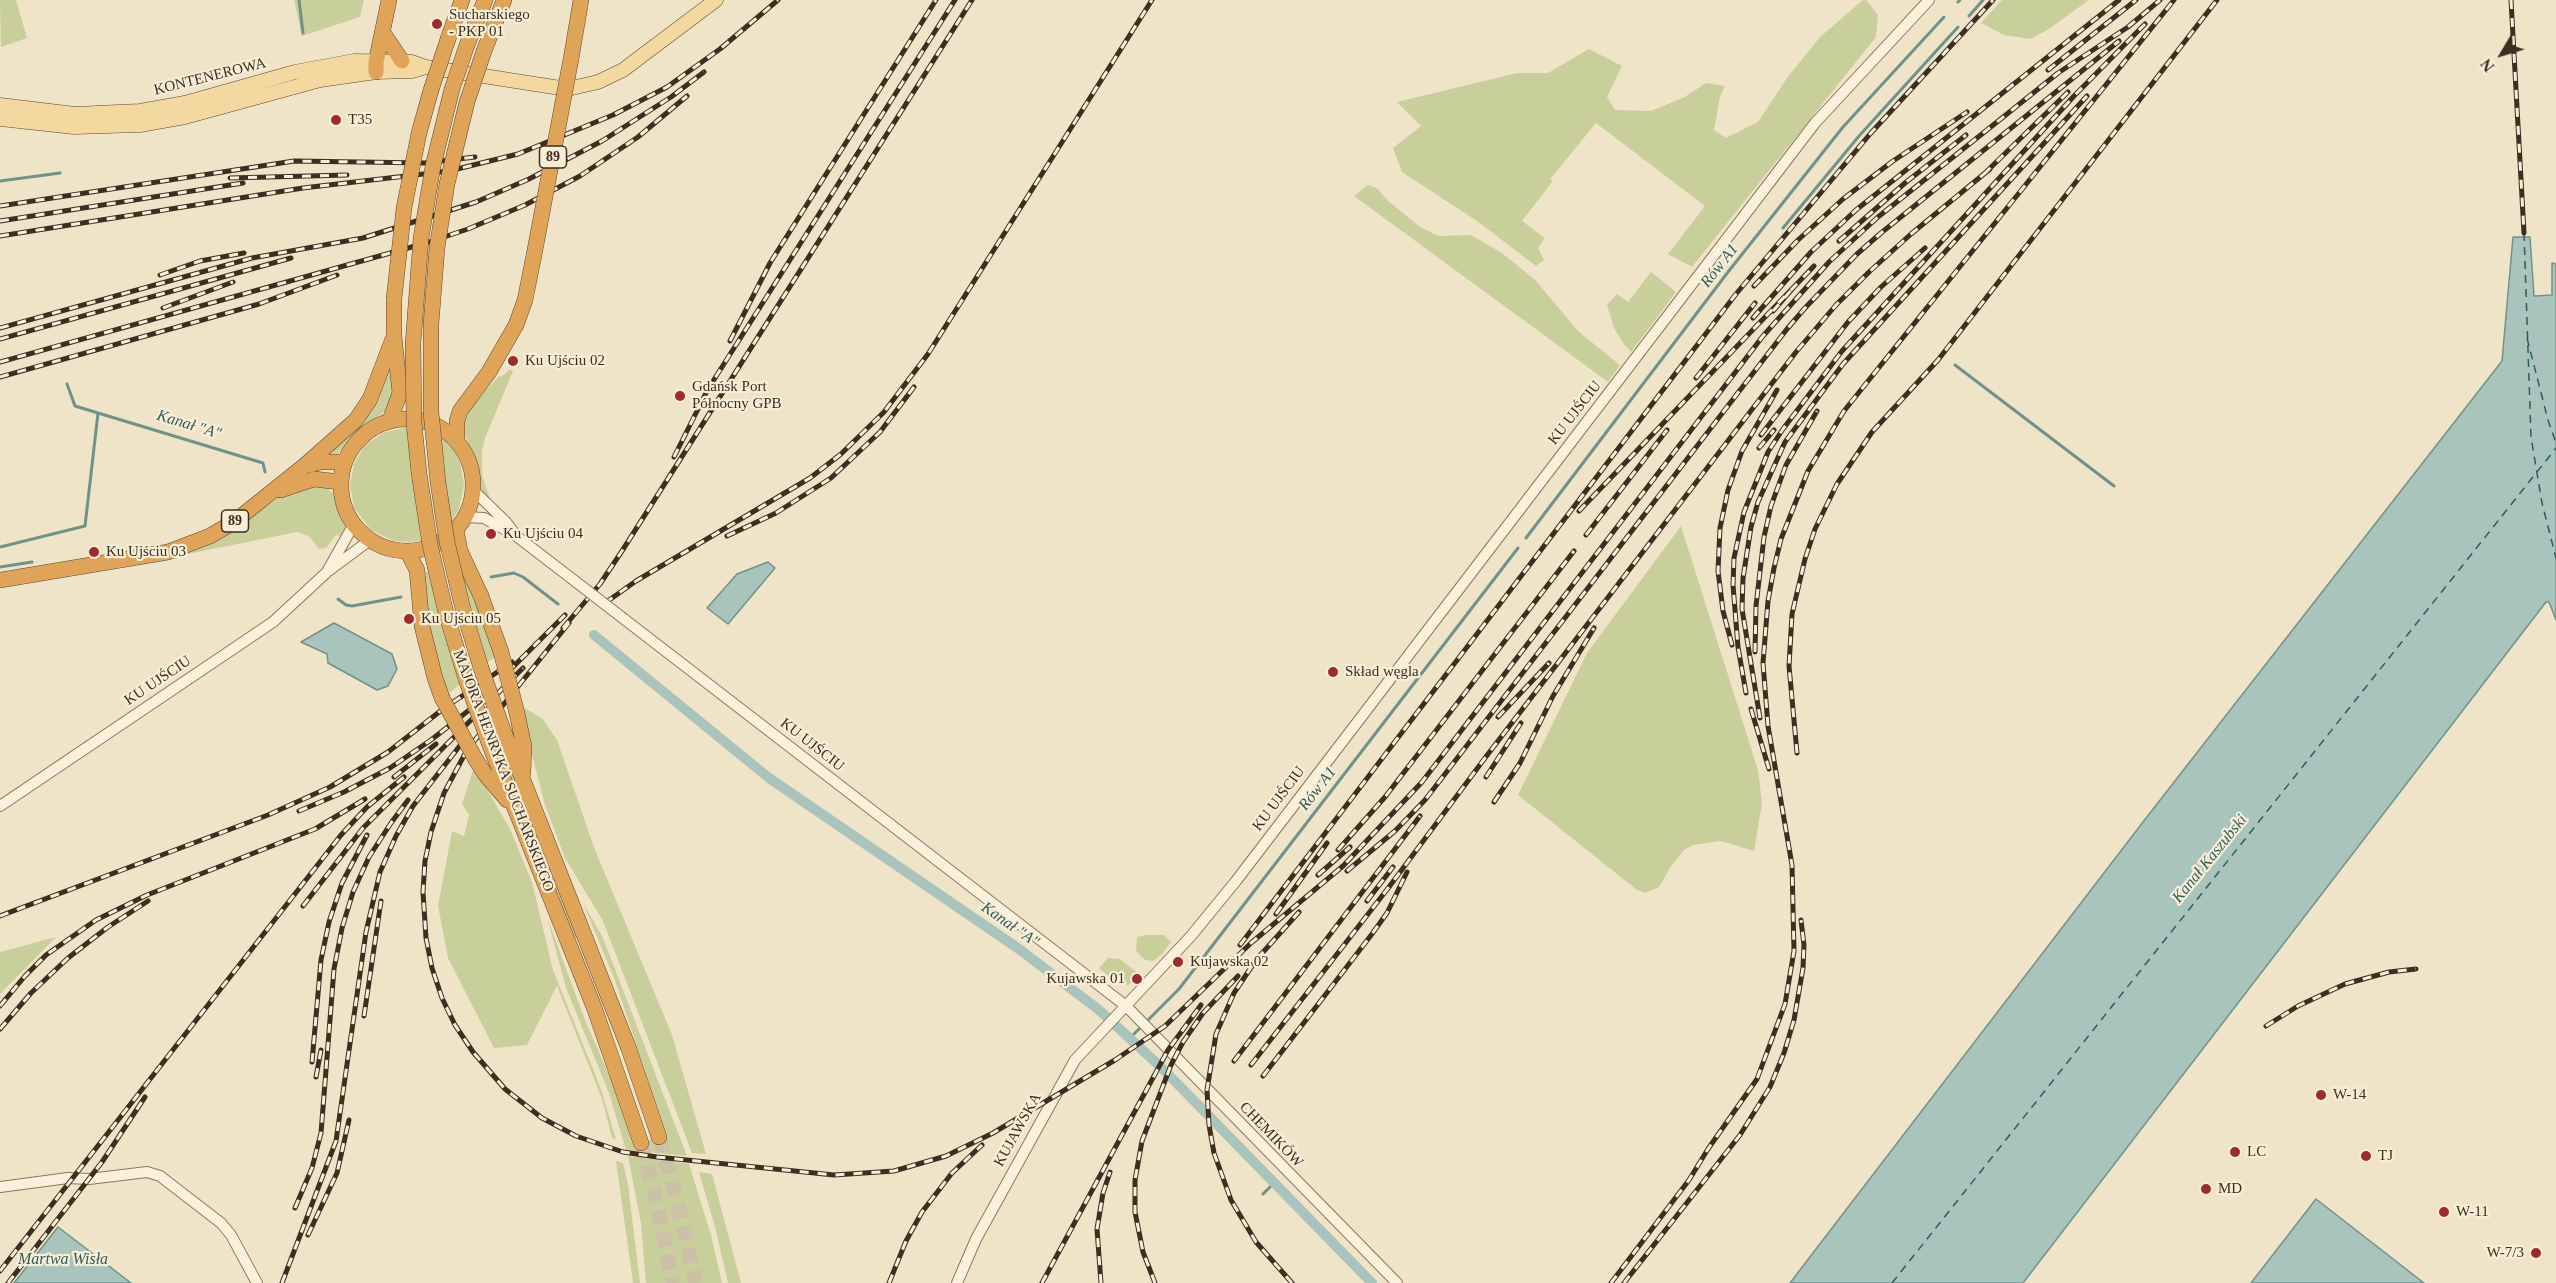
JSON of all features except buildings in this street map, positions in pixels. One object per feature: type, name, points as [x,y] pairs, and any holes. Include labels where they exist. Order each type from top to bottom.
[{"type":"highway","points":[[376,67],[389,0]]},
{"type":"highway","name":"89","points":[[0,580],[168,552],[210,536],[234,522],[273,493],[356,420],[370,399],[394,336],[394,299],[404,208],[413,159],[431,90],[462,0]]},
{"type":"highway","name":"MAJORA HENRYKA SUCHARSKIEGO","points":[[485,0],[452,89],[433,166],[421,238],[412,344],[419,473],[430,545],[446,613],[466,679],[489,743],[604,1033],[641,1143]]},
{"type":"highway","name":"MAJORA HENRYKA SUCHARSKIEGO","points":[[504,0],[467,102],[447,184],[437,248],[431,324],[431,412],[438,482],[447,542],[463,609],[481,668],[522,779],[629,1049],[659,1137]]},
{"type":"highway","name":"89","points":[[457,441],[457,421],[460,411],[489,372],[516,326],[525,300],[581,0]]},
{"type":"highway","points":[[382,33],[402,61]]},
{"type":"highway","points":[[390,420],[400,393],[394,336]]},
{"type":"highway","points":[[390,420],[426,420],[443,428],[457,441],[471,467],[474,491],[466,517],[456,530],[437,544],[406,551],[390,549],[370,540],[354,524],[344,506],[340,482],[344,462],[368,431],[390,420]]},
{"type":"highway","points":[[304,466],[321,462],[344,462]]},
{"type":"highway","name":"89","points":[[273,493],[314,479],[340,482]]},
{"type":"highway","points":[[456,530],[460,551],[481,596],[501,652],[524,746],[522,779]]},
{"type":"highway","points":[[406,551],[417,570],[422,626],[429,659],[442,698],[485,774],[515,808]]},
{"type":"main road","name":"KONTENEROWA","points":[[0,119],[74,128],[140,125],[185,117],[320,80],[402,61],[426,67],[554,87],[587,85],[623,70],[716,0]]},
{"type":"main road","name":"KONTENEROWA","points":[[0,105],[67,113],[140,111],[185,103],[328,64],[354,61],[376,67],[412,71],[426,67]]},
{"type":"street","name":"KU UJŚCIU","points":[[466,517],[484,518],[515,534],[1126,1006],[1194,933],[1236,881],[1815,123],[1929,0]]},
{"type":"street","name":"KU UJŚCIU","points":[[474,491],[515,534]]},
{"type":"street","name":"KU UJŚCIU","points":[[327,572],[354,524]]},
{"type":"street","name":"KU UJŚCIU","points":[[0,806],[267,626],[290,608],[327,572],[370,540]]},
{"type":"street","name":"KUJAWSKA","points":[[957,1283],[976,1239],[1066,1072],[1126,1006]]},
{"type":"street","name":"CHEMIKÓW","points":[[1126,1006],[1396,1283]]},
{"type":"street","points":[[0,1187],[147,1172],[160,1176],[221,1223],[242,1253],[257,1283]]},
{"type":"green space","points":[[0,0],[16,0],[27,38],[1,47]]},
{"type":"green space","points":[[294,0],[364,0],[360,17],[302,36]]},
{"type":"green space","points":[[1863,0],[1866,0],[1878,15],[1876,37],[1692,267],[1668,254],[1705,206],[1596,123],[1551,178],[1552,182],[1522,221],[1545,238],[1538,248],[1544,260],[1536,266],[1477,221],[1402,172],[1393,148],[1421,126],[1397,102],[1517,73],[1548,73],[1589,49],[1622,66],[1607,97],[1615,110],[1651,111],[1683,98],[1706,83],[1725,86],[1720,97],[1714,130],[1726,138],[1758,122],[1787,78],[1820,37]]},
{"type":"green space","points":[[2002,0],[2089,0],[2049,29],[2030,39],[2004,35],[1981,23]]},
{"type":"green space","points":[[1368,185],[1377,188],[1387,200],[1419,226],[1438,236],[1471,235],[1502,253],[1535,280],[1579,332],[1620,365],[1608,382],[1354,196]]},
{"type":"green space","points":[[1651,272],[1676,292],[1631,352],[1614,328],[1607,305],[1617,294],[1628,302]]},
{"type":"green space","points":[[390,358],[394,387],[389,408],[357,432],[338,454],[318,461],[351,433]]},
{"type":"green space","points":[[510,369],[513,371],[485,438],[482,452],[482,475],[491,502],[482,492],[478,466],[462,429],[466,412],[499,376],[501,377]]},
{"type":"green space","points":[[407,427],[421,541],[410,542],[394,541],[371,530],[354,508],[350,485],[354,464],[365,445],[383,433]]},
{"type":"green space","points":[[440,437],[455,452],[460,462],[464,485],[459,509],[451,522]]},
{"type":"green space","points":[[324,484],[334,495],[345,527],[344,537],[336,535],[326,548],[319,549],[309,536],[297,532],[173,557],[243,523],[288,491]]},
{"type":"green space","points":[[1681,526],[1758,770],[1762,803],[1754,851],[1721,841],[1693,845],[1684,850],[1671,866],[1659,887],[1645,893],[1637,890],[1518,795],[1587,653]]},
{"type":"green space","points":[[458,560],[470,584],[496,656],[487,663]]},
{"type":"green space","points":[[428,571],[460,684],[447,695],[433,653],[422,574]]},
{"type":"green space","points":[[519,705],[542,718],[557,740],[595,850],[672,1035],[706,1154],[692,1153],[603,921],[565,858],[545,805]]},
{"type":"green space","points":[[498,732],[578,937],[573,939],[494,737]]},
{"type":"green space","points":[[474,767],[510,829],[532,882],[553,970],[601,1089],[616,1139],[612,1138],[602,1099],[557,986],[527,1045],[494,1048],[448,958],[438,906],[452,831],[464,836],[469,815],[462,804]]},
{"type":"green space","points":[[583,903],[603,938],[687,1156],[626,1150],[609,1093],[566,988],[547,917],[585,1020],[612,1082],[633,1145],[667,1135],[614,978]]},
{"type":"green space","points":[[1164,935],[1171,942],[1153,961],[1145,960],[1136,951],[1137,937]]},
{"type":"green space","points":[[56,937],[0,994],[0,952]]},
{"type":"green space","points":[[1108,958],[1120,959],[1140,975],[1128,985],[1115,982],[1099,968]]},
{"type":"green space","points":[[628,1156],[689,1164],[711,1235],[722,1283],[646,1283],[641,1223]]},
{"type":"green space","points":[[616,1161],[623,1163],[628,1184],[640,1283],[633,1283]]},
{"type":"green space","points":[[699,1172],[712,1174],[741,1283],[728,1283]]},
{"type":"water","name":"Kanał Kaszubski","points":[[2513,237],[2530,237],[2534,296],[2552,295],[2552,263],[2556,264],[2556,620],[2549,602],[2546,602],[2023,1283],[1790,1283],[2143,822],[2502,361]]},
{"type":"water","points":[[768,562],[775,568],[728,624],[707,608],[737,574]]},
{"type":"water","points":[[334,623],[392,654],[397,669],[388,686],[377,690],[328,663],[327,654],[301,642]]},
{"type":"water","points":[[2316,1199],[2424,1283],[2251,1283]]},
{"type":"water","name":"Martwa Wisła","points":[[58,1227],[131,1283],[14,1283]]},
{"type":"waterway","points":[[299,0],[303,33]]},
{"type":"waterway","points":[[1969,16],[1983,0]]},
{"type":"waterway","name":"Rów A1","points":[[1526,538],[1728,272],[1843,127],[1944,17]]},
{"type":"waterway","points":[[1783,228],[1859,136],[1958,27]]},
{"type":"waterway","points":[[0,181],[60,173]]},
{"type":"waterway","points":[[1955,365],[2114,486]]},
{"type":"waterway","name":"Kanał \"A\"","points":[[67,384],[75,406],[263,463],[265,472]]},
{"type":"waterway","points":[[0,547],[85,526],[98,413]]},
{"type":"waterway","name":"Rów A1","points":[[1131,1037],[1179,989],[1518,548]]},
{"type":"waterway","points":[[0,567],[32,562]]},
{"type":"waterway","name":"Kanał \"A\"","points":[[491,577],[514,573],[523,577],[558,604]]},
{"type":"waterway","name":"Kanał \"A\"","points":[[338,599],[352,606],[401,597]]},
{"type":"waterway","name":"Kanał \"A\"","points":[[594,635],[769,778],[1019,949],[1099,1010],[1163,1069],[1372,1283]]},
{"type":"waterway","points":[[1263,1194],[1274,1183]]},
{"type":"ferry route","points":[[2524,233],[2531,437],[2542,503],[2556,558]]},
{"type":"ferry route","points":[[2527,338],[2556,443]]},
{"type":"ferry route","points":[[1892,1283],[2556,448]]},
{"type":"tunnel","points":[[659,1137],[679,1208],[696,1283]]},
{"type":"tunnel","points":[[641,1143],[657,1203],[673,1283]]},
{"type":"railway","points":[[0,236],[303,188],[449,171],[518,154],[613,115],[667,87],[720,49],[778,0]]},
{"type":"railway","points":[[730,341],[770,263],[936,0]]},
{"type":"railway","points":[[674,457],[708,389],[955,0]]},
{"type":"railway","points":[[563,628],[600,584],[622,551],[972,0]]},
{"type":"railway","points":[[605,603],[636,581],[810,478],[841,454],[884,412],[928,354],[1152,0]]},
{"type":"railway","points":[[1240,945],[1736,294],[1870,134],[1993,0]]},
{"type":"railway","points":[[1753,318],[1811,252],[1856,210],[2119,0]]},
{"type":"railway","points":[[2048,70],[2136,0]]},
{"type":"railway","points":[[569,623],[467,750],[444,793],[431,832],[425,861],[423,892],[426,938],[432,968],[442,998],[455,1025],[473,1052],[505,1089],[542,1118],[576,1136],[623,1152],[834,1175],[894,1171],[946,1156],[993,1133],[1115,1060],[1165,1026],[1251,943],[1343,866],[1422,782],[1763,336],[1829,262],[1878,217],[2058,73],[2128,27],[2160,0]]},
{"type":"railway","points":[[1611,1283],[1689,1180],[1757,1079],[1785,1004],[1794,951],[1792,865],[1768,726],[1763,663],[1768,601],[1774,568],[1781,539],[1808,471],[1844,411],[2174,0]]},
{"type":"railway","points":[[1797,753],[1789,666],[1792,614],[1805,559],[1815,529],[1837,484],[1872,432],[1938,360],[2217,0]]},
{"type":"railway","points":[[2511,0],[2524,233]]},
{"type":"railway","points":[[1746,693],[1738,647],[1733,585],[1734,558],[1744,512],[1768,452],[1842,351],[2074,96],[2145,24]]},
{"type":"railway","points":[[1347,871],[1395,831],[1425,800],[1805,308],[1857,254],[1881,233],[2119,41]]},
{"type":"railway","points":[[0,328],[252,258],[363,238],[476,202],[529,179],[602,141],[671,97],[704,72]]},
{"type":"railway","points":[[1984,174],[2068,92]]},
{"type":"railway","points":[[0,362],[426,243],[468,229],[525,205],[580,176],[638,137],[687,96]]},
{"type":"railway","points":[[1760,718],[1742,609],[1743,578],[1751,527],[1758,502],[1785,442],[1843,364],[2087,96]]},
{"type":"railway","points":[[1754,286],[1798,240],[1843,199],[1893,161],[1967,112]]},
{"type":"railway","points":[[1839,241],[1905,183],[1966,135]]},
{"type":"railway","points":[[0,206],[294,161],[425,163],[475,157]]},
{"type":"railway","points":[[1251,1065],[1796,352],[1836,305],[1869,272],[1990,169]]},
{"type":"railway","points":[[230,178],[347,175]]},
{"type":"railway","points":[[0,221],[243,183]]},
{"type":"railway","points":[[1761,435],[1848,322],[1881,287],[1925,248]]},
{"type":"railway","points":[[160,275],[200,261],[244,253]]},
{"type":"railway","points":[[0,339],[291,258]]},
{"type":"railway","points":[[1579,511],[1814,266]]},
{"type":"railway","points":[[0,377],[259,304],[337,275]]},
{"type":"railway","points":[[163,308],[233,282]]},
{"type":"railway","points":[[1773,311],[1793,288]]},
{"type":"railway","points":[[1696,378],[1755,303]]},
{"type":"railway","points":[[727,536],[776,513],[831,478],[880,432],[914,387]]},
{"type":"railway","points":[[1732,645],[1723,611],[1718,571],[1720,528],[1728,490],[1742,451],[1777,390]]},
{"type":"railway","points":[[1755,652],[1756,606],[1764,537],[1771,506],[1786,465],[1817,411]]},
{"type":"railway","points":[[1586,535],[1667,430]]},
{"type":"railway","points":[[1759,448],[1774,430]]},
{"type":"railway","points":[[1338,850],[1385,797],[1574,551]]},
{"type":"railway","points":[[508,672],[565,615]]},
{"type":"railway","points":[[1494,802],[1520,763],[1553,696],[1594,628]]},
{"type":"railway","points":[[0,916],[268,815],[330,787],[388,752],[443,709],[512,662]]},
{"type":"railway","points":[[1498,717],[1549,663]]},
{"type":"railway","points":[[303,906],[363,828],[523,668]]},
{"type":"railway","points":[[299,811],[344,792],[390,768],[473,707]]},
{"type":"railway","points":[[1751,709],[1769,769]]},
{"type":"railway","points":[[1486,777],[1521,723]]},
{"type":"railway","points":[[282,1283],[336,1141],[366,932],[380,872],[413,806],[465,739]]},
{"type":"railway","points":[[394,777],[436,744]]},
{"type":"railway","points":[[0,1271],[341,835],[367,807],[404,777]]},
{"type":"railway","points":[[0,1006],[46,955],[96,920],[147,895],[315,829],[365,799]]},
{"type":"railway","points":[[295,1208],[312,1168],[321,1133],[334,969],[342,928],[353,892],[369,857],[408,800]]},
{"type":"railway","points":[[1234,1061],[1420,816]]},
{"type":"railway","points":[[312,1062],[321,960],[329,922],[342,883],[367,835]]},
{"type":"railway","points":[[1276,914],[1327,843]]},
{"type":"railway","points":[[1318,875],[1350,847]]},
{"type":"railway","points":[[1367,901],[1393,867]]},
{"type":"railway","points":[[1263,1076],[1387,913],[1407,872]]},
{"type":"railway","points":[[0,1029],[31,993],[68,958],[108,927],[148,901]]},
{"type":"railway","points":[[364,1016],[381,901]]},
{"type":"railway","points":[[1292,1283],[1256,1242],[1231,1200],[1214,1153],[1209,1125],[1207,1090],[1216,1034],[1234,993],[1256,960],[1299,912]]},
{"type":"railway","points":[[1624,1283],[1740,1135],[1770,1087],[1794,1020],[1803,968],[1804,945],[1801,920]]},
{"type":"railway","points":[[2266,1026],[2298,1006],[2345,984],[2389,972],[2416,969]]},
{"type":"railway","points":[[1155,1283],[1143,1252],[1135,1212],[1135,1180],[1142,1141],[1171,1065],[1183,1042],[1203,1013],[1238,976]]},
{"type":"railway","points":[[1042,1283],[1168,1050],[1201,1005]]},
{"type":"railway","points":[[316,1077],[321,1050]]},
{"type":"railway","points":[[8,1283],[102,1162],[145,1097]]},
{"type":"railway","points":[[308,1235],[337,1173],[349,1120]]},
{"type":"railway","points":[[889,1283],[906,1241],[922,1212],[952,1173],[982,1145]]},
{"type":"railway","points":[[1101,1283],[1097,1229],[1103,1193],[1110,1172]]},
{"type":"place","name":"Sucharskiego - PKP 01","points":[[437,24]]},
{"type":"place","name":"T35","points":[[336,120]]},
{"type":"place","name":"Ku Ujściu 02","points":[[513,361]]},
{"type":"place","name":"Gdańsk Port Północny GPB","points":[[680,396]]},
{"type":"place","name":"Ku Ujściu 04","points":[[491,534]]},
{"type":"place","name":"Ku Ujściu 03","points":[[94,552]]},
{"type":"place","name":"Ku Ujściu 05","points":[[409,619]]},
{"type":"place","name":"Skład węgla","points":[[1333,672]]},
{"type":"place","name":"Kujawska 02","points":[[1178,962]]},
{"type":"place","name":"Kujawska 01","points":[[1137,979]]},
{"type":"place","name":"W-14","points":[[2321,1095]]},
{"type":"place","name":"LC","points":[[2235,1152]]},
{"type":"place","name":"TJ","points":[[2366,1156]]},
{"type":"place","name":"MD","points":[[2206,1189]]},
{"type":"place","name":"W-11","points":[[2444,1212]]},
{"type":"place","name":"W-7/3","points":[[2536,1253]]}]
